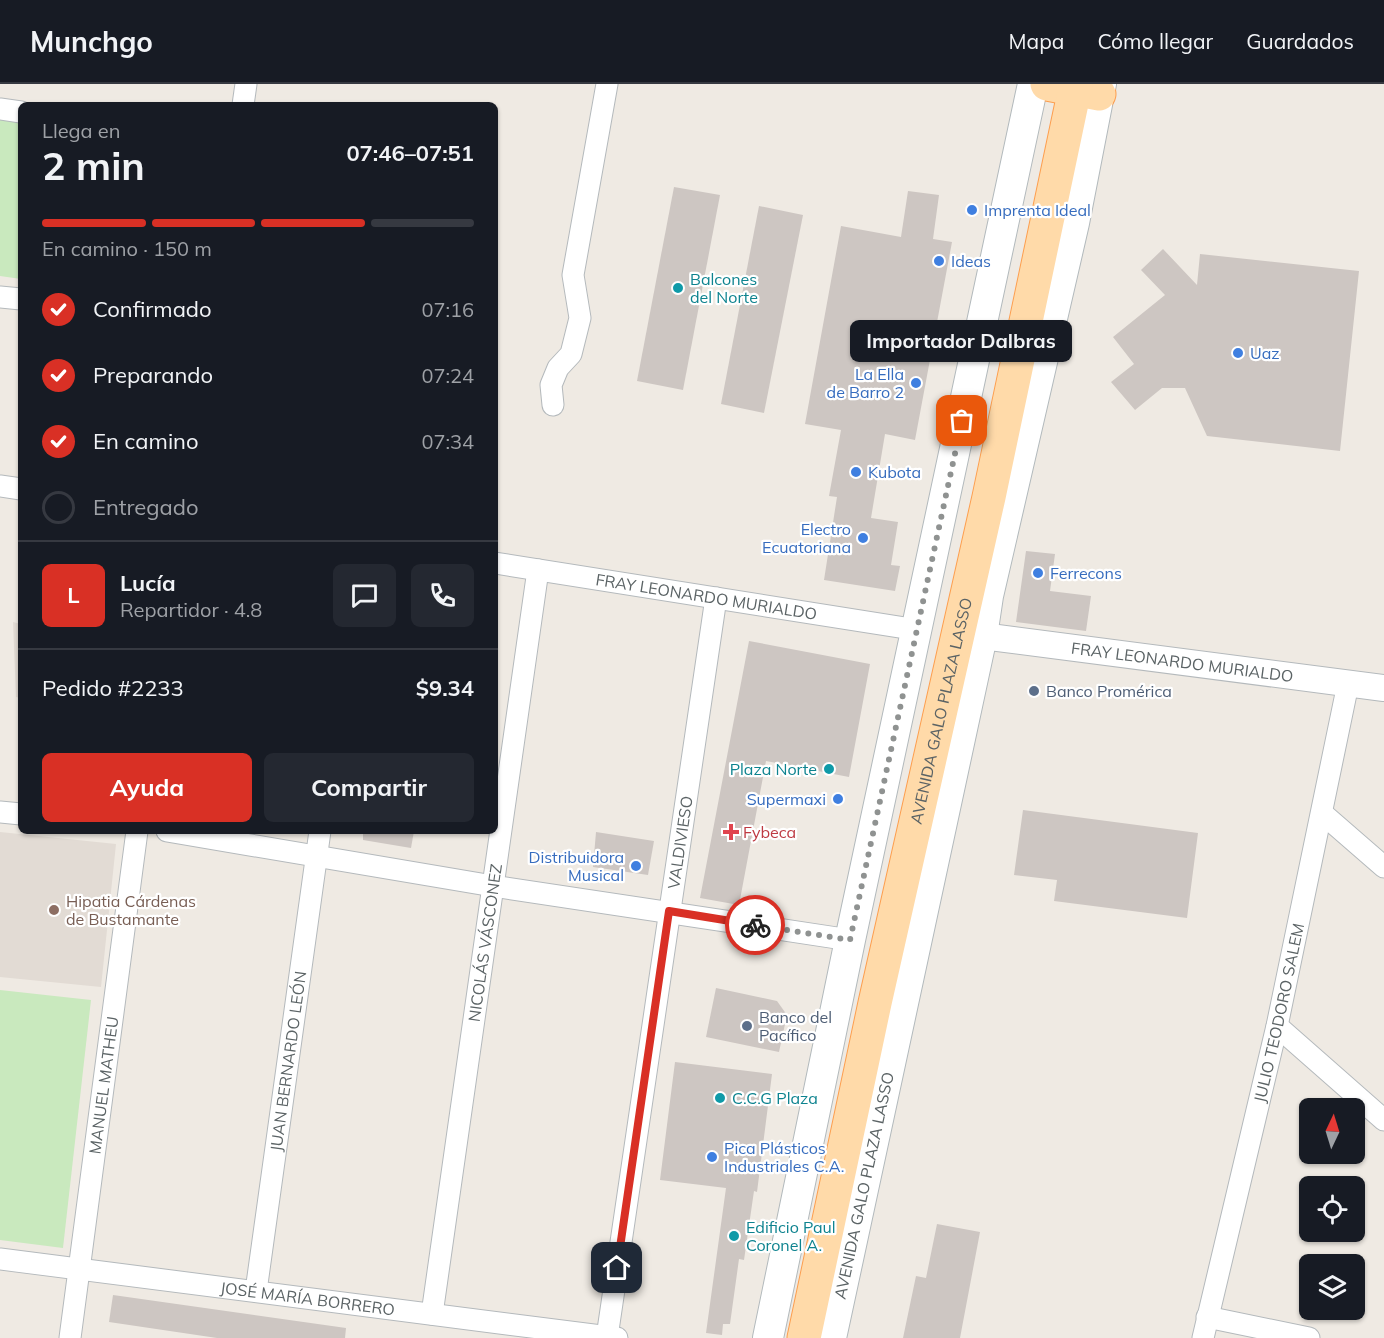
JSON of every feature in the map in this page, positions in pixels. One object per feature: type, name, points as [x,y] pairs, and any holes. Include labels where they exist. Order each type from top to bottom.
[{"type":"main road","points":[[768,1338],[850,940],[918,630],[1068,86]]},
{"type":"main road","name":"AVENIDA GALO PLAZA LASSO","points":[[831,1338],[982,636],[988,596],[1074,223],[1068,86]]},
{"type":"main road","name":"AVENIDA GALO PLAZA LASSO","points":[[789,1338],[831,1118],[926,690],[1068,86]]},
{"type":"main road","name":"AVENIDA GALO PLAZA LASSO","points":[[804,1338],[878,992],[989,497],[1068,86]]},
{"type":"street","points":[[243,102],[246,84]]},
{"type":"street","points":[[553,405],[551,385],[558,368],[571,354],[580,318],[573,275],[607,84]]},
{"type":"street","points":[[0,109],[18,112]]},
{"type":"street","points":[[0,297],[18,299]]},
{"type":"street","points":[[0,486],[18,489]]},
{"type":"street","name":"FRAY LEONARDO MURIALDO","points":[[498,563],[918,630]]},
{"type":"street","name":"NICOLÁS VÁSCONEZ","points":[[432,1314],[538,570]]},
{"type":"street","name":"VALDIVIESO","points":[[612,1337],[669,911],[716,598]]},
{"type":"street","name":"FRAY LEONARDO MURIALDO","points":[[982,636],[1384,688]]},
{"type":"street","name":"JULIO TEODORO SALEM","points":[[1203,1338],[1277,1026],[1323,814],[1348,684]]},
{"type":"street","points":[[0,812],[18,814]]},
{"type":"street","points":[[1323,814],[1384,867]]},
{"type":"street","name":"MANUEL MATHEU","points":[[70,1338],[81,1269],[136,834]]},
{"type":"street","points":[[185,834],[493,886],[850,940]]},
{"type":"street","name":"JUAN BERNARDO LEÓN","points":[[256,1291],[320,834]]},
{"type":"street","points":[[1277,1026],[1384,1120]]},
{"type":"street","name":"JOSÉ MARÍA BORRERO","points":[[0,1258],[432,1314],[529,1332],[612,1337]]},
{"type":"street","points":[[1207,1317],[1309,1338]]},
{"type":"shaded area","points":[[13,622],[18,623],[18,697],[16,697]]},
{"type":"shaded area","name":"Hipatia Cárdenas de Bustamante","points":[[0,832],[116,844],[101,987],[0,977]]},
{"type":"green space","points":[[0,116],[18,119],[18,279],[0,276]]},
{"type":"green space","points":[[0,990],[91,1000],[63,1248],[0,1240]]},
{"type":"building","name":"Balcones del Norte","points":[[674,187],[720,195],[683,390],[637,381]]},
{"type":"building","points":[[908,191],[939,195],[933,239],[952,242],[915,440],[885,434],[871,518],[898,522],[891,565],[900,566],[895,591],[824,580],[837,497],[829,496],[841,430],[805,424],[841,226],[901,237]]},
{"type":"building","name":"Balcones del Norte","points":[[759,206],[803,215],[764,413],[721,404]]},
{"type":"building","name":"Uaz","points":[[1163,249],[1197,285],[1200,254],[1359,271],[1340,451],[1207,436],[1185,388],[1162,388],[1135,410],[1111,382],[1134,364],[1113,337],[1165,295],[1141,270]]},
{"type":"building","name":"Ferrecons","points":[[1026,551],[1055,554],[1050,591],[1091,596],[1086,631],[1016,622]]},
{"type":"building","name":"Plaza Norte","points":[[749,641],[870,664],[849,777],[766,761],[739,905],[700,898]]},
{"type":"building","points":[[1023,810],[1198,833],[1187,918],[1054,901],[1057,880],[1014,875]]},
{"type":"building","points":[[596,832],[654,841],[648,875],[593,867]]},
{"type":"building","points":[[363,834],[413,834],[411,848],[363,840]]},
{"type":"building","name":"Banco del Pacífico","points":[[716,988],[777,1001],[787,1015],[779,1052],[706,1037]]},
{"type":"building","points":[[675,1062],[772,1074],[757,1192],[754,1191],[744,1260],[739,1259],[730,1324],[723,1324],[722,1335],[706,1333],[726,1188],[660,1180]]},
{"type":"building","points":[[937,1224],[980,1232],[960,1338],[903,1338],[916,1276],[926,1278]]},
{"type":"building","points":[[113,1295],[346,1328],[345,1338],[217,1338],[109,1322]]},
{"type":"way so far","points":[[755,925],[850,940],[962,421]]},
{"type":"place","name":"Imprenta Ideal","points":[[972,210]]},
{"type":"place","name":"Ideas","points":[[939,261]]},
{"type":"place","name":"Balcones del Norte","points":[[678,288]]},
{"type":"place","name":"Uaz","points":[[1238,353]]},
{"type":"place","name":"La Ella de Barro 2","points":[[916,383]]},
{"type":"place","name":"Importador Dalbras","points":[[962,421]]},
{"type":"place","name":"Kubota","points":[[856,472]]},
{"type":"place","name":"Electro Ecuatoriana","points":[[863,538]]},
{"type":"place","name":"Ferrecons","points":[[1038,573]]},
{"type":"place","name":"Banco Promérica","points":[[1034,691]]},
{"type":"place","name":"Plaza Norte","points":[[829,769]]},
{"type":"place","name":"Supermaxi","points":[[838,799]]},
{"type":"place","name":"Fybeca","points":[[731,832]]},
{"type":"place","name":"Distribuidora Musical","points":[[636,866]]},
{"type":"place","name":"Hipatia Cárdenas de Bustamante","points":[[54,910]]},
{"type":"place","name":"Banco del Pacífico","points":[[747,1026]]},
{"type":"place","name":"C.C.G Plaza","points":[[720,1098]]},
{"type":"place","name":"Pica Plásticos Industriales C.A.","points":[[712,1157]]},
{"type":"place","name":"Edificio Paul Coronel A.","points":[[734,1236]]},
{"type":"route","points":[[617,1268],[669,911],[755,925]]}]
